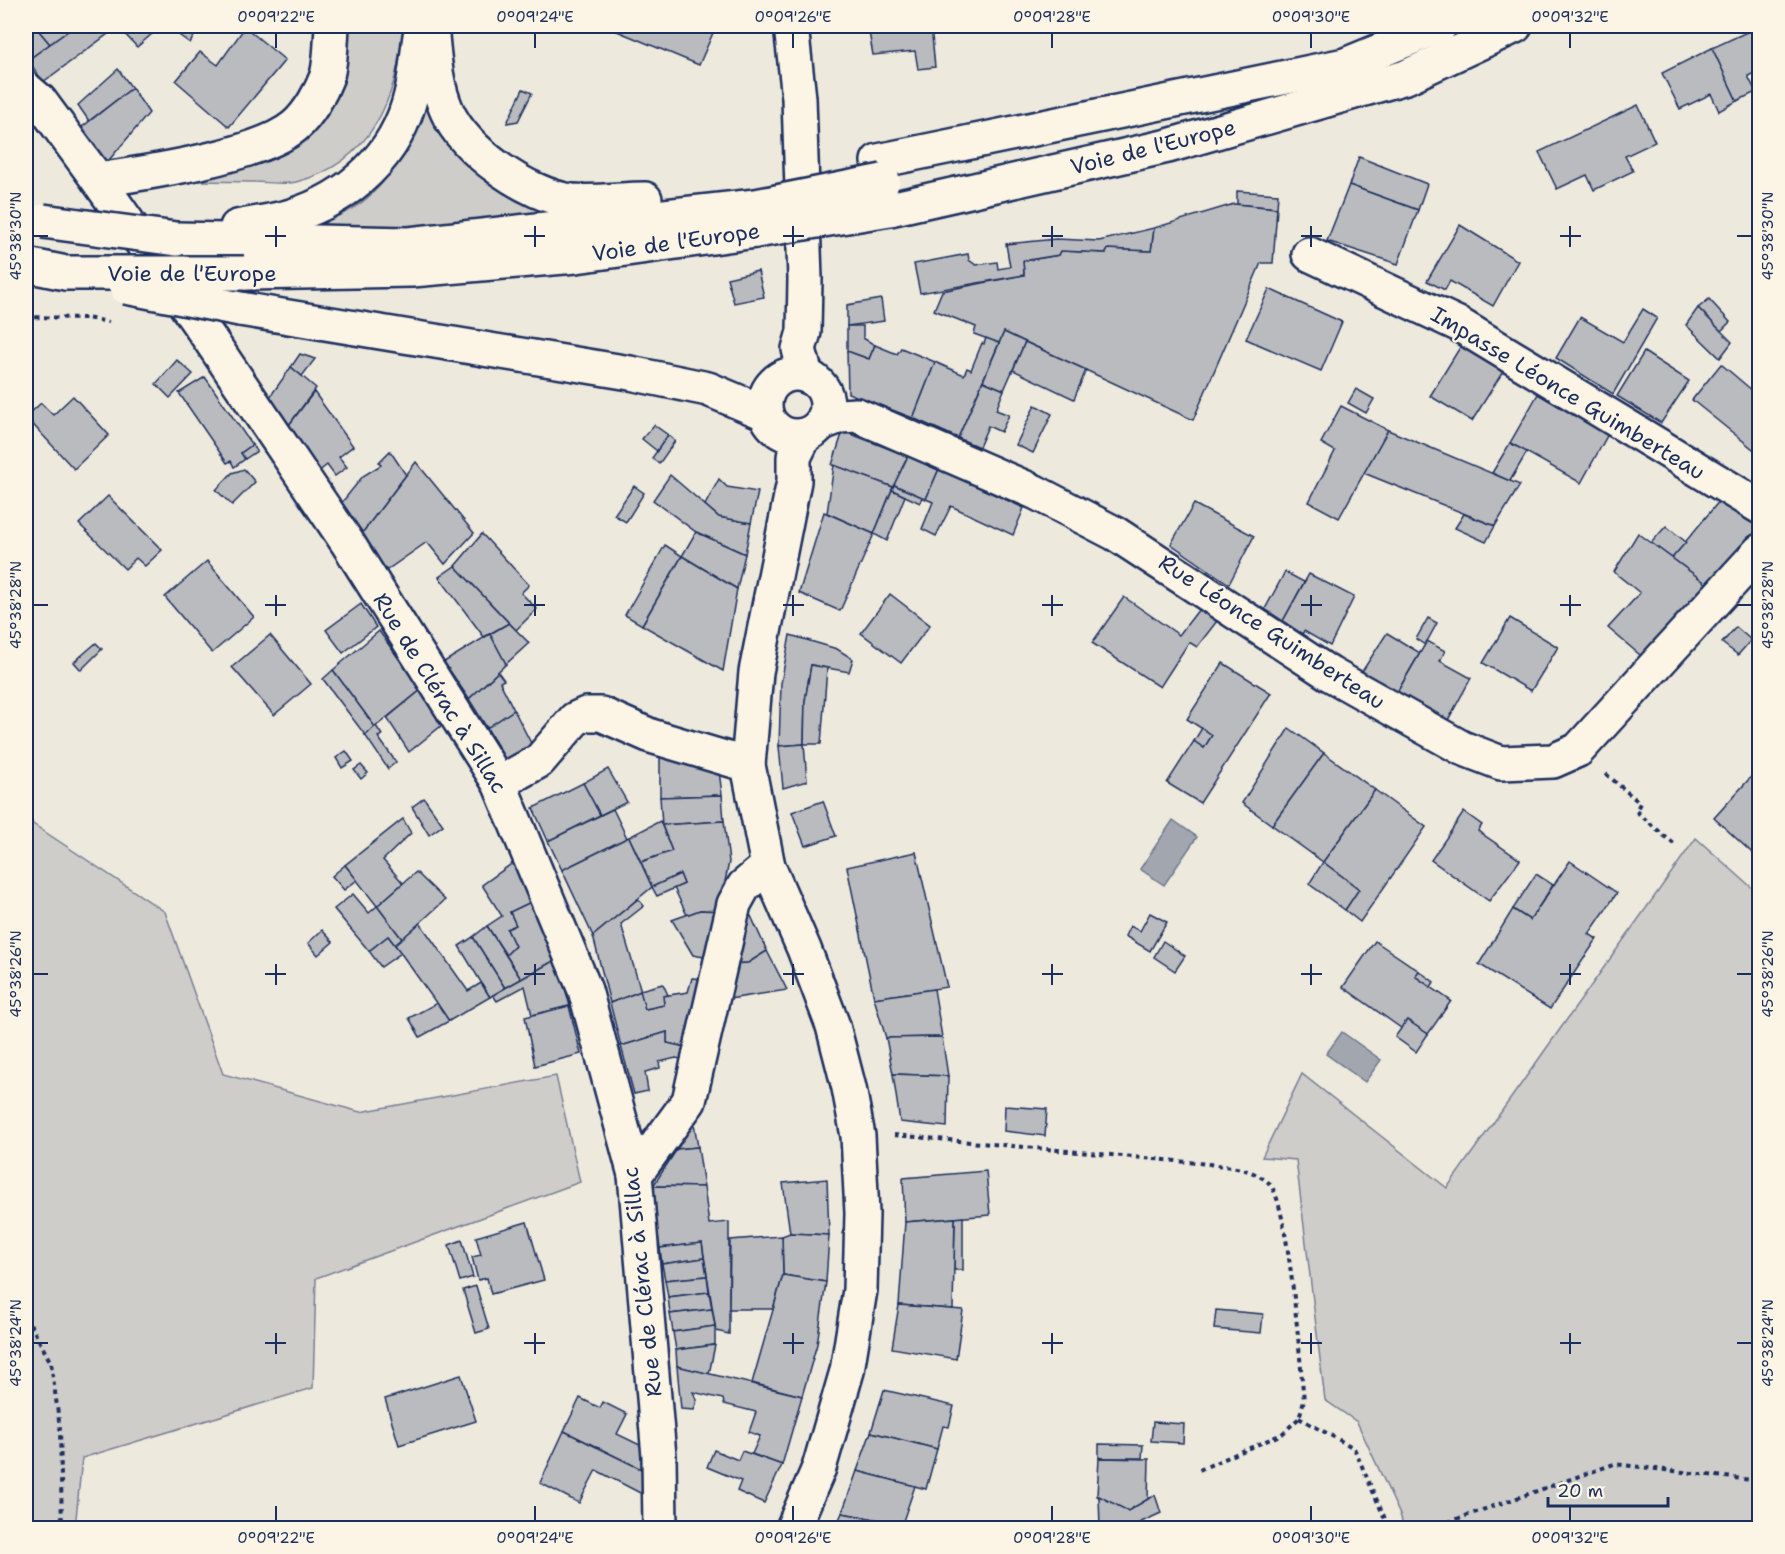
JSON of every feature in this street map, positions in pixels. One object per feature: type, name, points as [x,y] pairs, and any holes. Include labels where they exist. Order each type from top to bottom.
[{"type":"main road","points":[[98,180],[232,154],[265,142],[295,126],[314,103],[327,75],[332,26]]},
{"type":"main road","points":[[176,239],[291,216],[324,204],[369,171],[393,142],[411,97],[422,26]]},
{"type":"main road","points":[[432,26],[436,71],[447,111],[464,138],[490,163],[526,185],[571,201],[663,198],[754,207]]},
{"type":"main road","points":[[791,26],[800,98],[805,279],[804,332],[800,349],[806,376]]},
{"type":"main road","name":"Voie de l'Europe","points":[[884,184],[1108,134],[1345,65],[1440,26]]},
{"type":"main road","name":"Voie de l'Europe","points":[[26,265],[66,273],[244,273],[412,270],[576,256],[754,207],[884,184],[1168,146],[1406,77],[1515,26]]},
{"type":"main road","name":"Rue de Clérac à Sillac","points":[[26,89],[40,101],[98,180],[347,542],[499,783],[585,990],[635,1175],[659,1456],[660,1528]]},
{"type":"main road","points":[[34,220],[176,239],[410,244],[754,207]]},
{"type":"main road","name":"Impasse Léonce Guimberteau","points":[[1309,254],[1458,324],[1760,507]]},
{"type":"main road","points":[[66,273],[240,309],[630,373],[708,389],[765,413],[776,430],[795,437],[814,429]]},
{"type":"main road","points":[[765,413],[766,394],[778,380],[796,374],[814,380],[826,395],[826,414],[794,457],[794,481],[756,672],[748,765],[768,866],[804,949],[832,1026],[849,1088],[858,1136],[862,1213],[861,1290],[848,1371],[819,1467],[793,1528]]},
{"type":"main road","name":"Rue Léonce Guimberteau","points":[[814,429],[840,416],[857,415],[1063,506],[1160,561],[1330,674],[1462,748],[1501,763],[1553,761],[1578,750],[1760,551]]},
{"type":"main road","points":[[499,783],[539,761],[575,719],[586,714],[601,714],[651,736],[748,765]]},
{"type":"main road","points":[[635,1175],[690,1101],[734,904],[744,886],[768,866]]},
{"type":"path","points":[[1578,750],[1640,803],[1636,811],[1676,846]]},
{"type":"path","points":[[858,1136],[893,1135],[1209,1164],[1246,1169],[1271,1185],[1284,1222],[1304,1400],[1299,1418],[1282,1434],[1199,1470]]},
{"type":"path","points":[[26,1316],[51,1363],[60,1428],[62,1528]]},
{"type":"path","points":[[1299,1418],[1354,1448],[1389,1528]]},
{"type":"path","points":[[1431,1528],[1614,1464],[1760,1481]]},
{"type":"shaded area","points":[[342,26],[403,26],[395,77],[387,101],[376,123],[362,143],[344,159],[322,173],[291,183],[154,180],[275,152]]},
{"type":"shaded area","points":[[430,107],[483,176],[524,203],[578,219],[414,229],[294,228],[335,217],[366,199],[390,173],[400,158],[423,109]]},
{"type":"shaded area","points":[[26,810],[33,824],[165,912],[223,1074],[360,1112],[556,1076],[580,1182],[316,1278],[313,1388],[82,1458],[75,1528],[26,1528]]},
{"type":"shaded area","points":[[1173,820],[1197,837],[1164,885],[1140,869]]},
{"type":"shaded area","points":[[1696,838],[1759,894],[1759,1528],[1403,1528],[1401,1517],[1357,1422],[1325,1400],[1296,1160],[1262,1157],[1302,1074],[1447,1188]]},
{"type":"shaded area","points":[[1342,1032],[1381,1060],[1365,1082],[1326,1054]]},
{"type":"building","points":[[26,26],[35,26],[50,44],[28,60],[26,57]]},
{"type":"building","points":[[35,26],[75,26],[50,44]]},
{"type":"building","points":[[75,26],[108,26],[112,31],[43,82],[28,60]]},
{"type":"building","points":[[133,26],[161,26],[137,47],[124,33]]},
{"type":"building","points":[[166,26],[195,26],[199,28],[190,43]]},
{"type":"building","points":[[605,26],[716,26],[699,65]]},
{"type":"building","points":[[868,26],[931,26],[935,67],[918,69],[915,51],[873,55]]},
{"type":"building","points":[[1760,26],[1760,70],[1748,76],[1756,92],[1737,101],[1712,48]]},
{"type":"building","points":[[245,27],[285,60],[229,127],[176,81],[200,52],[218,65]]},
{"type":"building","points":[[1712,48],[1737,101],[1719,111],[1711,94],[1680,109],[1662,73]]},
{"type":"building","points":[[118,69],[132,88],[89,121],[78,105]]},
{"type":"building","points":[[132,88],[149,113],[103,167],[77,131]]},
{"type":"building","points":[[523,89],[532,93],[518,121],[507,123]]},
{"type":"building","points":[[1638,105],[1655,142],[1625,156],[1633,171],[1594,190],[1587,175],[1557,189],[1539,152]]},
{"type":"building","points":[[1359,157],[1427,184],[1418,210],[1349,185]]},
{"type":"building","points":[[1349,185],[1418,210],[1398,264],[1327,241]]},
{"type":"building","points":[[1237,191],[1278,194],[1277,208],[1237,204]]},
{"type":"building","points":[[1234,204],[1277,208],[1273,263],[1261,263],[1193,420],[1004,332],[999,343],[974,334],[976,327],[934,310],[942,291],[1024,275],[1023,261],[1059,255],[1061,251],[1106,253],[1108,249],[1151,251],[1154,228]]},
{"type":"building","points":[[1460,225],[1518,261],[1493,306],[1450,281],[1445,290],[1427,281]]},
{"type":"building","points":[[1154,228],[1151,251],[1108,249],[1106,253],[1061,251],[1059,255],[1023,261],[1024,275],[920,293],[914,264],[968,254],[969,260],[976,265],[997,262],[998,269],[1010,267],[1006,244],[1056,239],[1099,241]]},
{"type":"building","points":[[758,271],[764,297],[734,303],[727,278]]},
{"type":"building","points":[[1269,289],[1342,322],[1321,371],[1246,339]]},
{"type":"building","points":[[881,299],[884,321],[847,326],[847,305]]},
{"type":"building","points":[[1709,299],[1730,322],[1721,331],[1698,308]]},
{"type":"building","points":[[1698,308],[1732,342],[1720,358],[1686,325]]},
{"type":"building","points":[[1643,309],[1657,318],[1613,394],[1556,358],[1580,317],[1623,342]]},
{"type":"building","points":[[847,326],[863,326],[863,338],[875,345],[869,359],[847,351]]},
{"type":"building","points":[[1004,332],[1025,342],[1004,390],[983,381]]},
{"type":"building","points":[[986,338],[999,343],[958,438],[913,418],[935,362],[964,375],[967,368],[971,370]]},
{"type":"building","points":[[1025,342],[1086,370],[1074,399],[1013,370]]},
{"type":"building","points":[[1462,344],[1504,370],[1472,421],[1430,396]]},
{"type":"building","points":[[875,345],[897,354],[901,348],[935,362],[913,418],[848,393],[847,351],[869,359]]},
{"type":"building","points":[[1644,352],[1689,381],[1661,423],[1617,396]]},
{"type":"building","points":[[300,354],[315,359],[302,376],[291,367]]},
{"type":"building","points":[[177,360],[193,374],[170,398],[156,384]]},
{"type":"building","points":[[1721,364],[1760,397],[1758,453],[1692,400]]},
{"type":"building","points":[[291,367],[316,388],[286,429],[267,401]]},
{"type":"building","points":[[205,377],[252,445],[241,453],[245,459],[234,467],[231,461],[227,463],[179,393]]},
{"type":"building","points":[[983,381],[1004,390],[996,410],[1009,415],[1001,432],[988,426],[979,447],[958,438]]},
{"type":"building","points":[[1356,389],[1374,399],[1366,413],[1348,403]]},
{"type":"building","points":[[314,392],[353,446],[339,457],[347,467],[335,476],[327,465],[317,473],[286,429]]},
{"type":"building","points":[[1538,394],[1608,434],[1581,483],[1510,443]]},
{"type":"building","points":[[73,396],[109,435],[74,469],[26,417],[41,403],[53,415]]},
{"type":"building","points":[[1035,405],[1052,414],[1033,453],[1016,445]]},
{"type":"building","points":[[1341,406],[1388,430],[1339,518],[1309,502],[1335,451],[1321,443]]},
{"type":"building","points":[[654,425],[668,435],[657,451],[642,439]]},
{"type":"building","points":[[1388,430],[1520,485],[1495,526],[1364,473]]},
{"type":"building","points":[[843,431],[908,456],[893,487],[832,465]]},
{"type":"building","points":[[668,435],[675,441],[659,464],[652,458]]},
{"type":"building","points":[[1510,443],[1527,452],[1510,481],[1492,473]]},
{"type":"building","points":[[252,445],[257,451],[245,459],[241,453]]},
{"type":"building","points":[[390,451],[406,475],[360,536],[339,506],[363,476],[381,465],[379,462]]},
{"type":"building","points":[[908,456],[939,469],[926,499],[894,485]]},
{"type":"building","points":[[416,462],[474,533],[445,564],[427,542],[384,572],[360,536]]},
{"type":"building","points":[[834,465],[893,487],[874,534],[827,513]]},
{"type":"building","points":[[244,469],[255,482],[232,505],[216,490],[232,473]]},
{"type":"building","points":[[939,469],[1024,508],[1013,535],[951,506],[936,536],[922,529],[933,502],[926,499]]},
{"type":"building","points":[[670,475],[719,517],[751,523],[745,554],[696,532],[653,500]]},
{"type":"building","points":[[719,479],[727,487],[758,492],[751,523],[719,517],[705,505]]},
{"type":"building","points":[[894,485],[922,497],[920,503],[892,490]]},
{"type":"building","points":[[634,486],[644,493],[626,522],[614,515]]},
{"type":"building","points":[[892,490],[905,496],[887,541],[874,534]]},
{"type":"building","points":[[108,496],[162,550],[145,566],[136,558],[125,569],[79,524]]},
{"type":"building","points":[[1720,500],[1755,520],[1756,533],[1711,587],[1672,558]]},
{"type":"building","points":[[1194,504],[1254,536],[1229,584],[1171,544]]},
{"type":"building","points":[[824,512],[874,534],[840,611],[799,593]]},
{"type":"building","points":[[1464,514],[1495,526],[1486,542],[1455,528]]},
{"type":"building","points":[[1666,526],[1686,542],[1672,558],[1651,543]]},
{"type":"building","points":[[696,532],[745,554],[737,589],[682,556]]},
{"type":"building","points":[[1638,533],[1711,587],[1646,660],[1608,628],[1640,593],[1614,572]]},
{"type":"building","points":[[482,534],[529,585],[521,593],[537,609],[516,630],[455,566]]},
{"type":"building","points":[[665,545],[682,556],[642,625],[625,615]]},
{"type":"building","points":[[682,556],[737,589],[723,671],[642,625]]},
{"type":"building","points":[[207,561],[254,617],[212,653],[165,597]]},
{"type":"building","points":[[455,566],[509,623],[484,637],[439,577]]},
{"type":"building","points":[[1285,572],[1304,582],[1283,621],[1265,609]]},
{"type":"building","points":[[1309,574],[1354,597],[1330,646],[1304,631],[1302,634],[1283,621]]},
{"type":"building","points":[[890,594],[930,625],[901,663],[861,633]]},
{"type":"building","points":[[1124,597],[1179,635],[1199,609],[1217,621],[1197,647],[1189,642],[1160,687],[1092,643]]},
{"type":"building","points":[[361,604],[376,627],[343,653],[326,630]]},
{"type":"building","points":[[1428,618],[1437,623],[1425,645],[1416,639]]},
{"type":"building","points":[[1510,618],[1558,647],[1531,691],[1483,663]]},
{"type":"building","points":[[509,623],[529,643],[506,664],[490,634]]},
{"type":"building","points":[[1736,627],[1751,640],[1738,655],[1722,643]]},
{"type":"building","points":[[379,631],[421,690],[375,727],[333,670]]},
{"type":"building","points":[[1387,633],[1420,653],[1395,696],[1361,673]]},
{"type":"building","points":[[490,634],[506,664],[469,699],[444,662]]},
{"type":"building","points":[[270,635],[311,684],[274,715],[232,667]]},
{"type":"building","points":[[790,635],[837,649],[853,659],[849,672],[811,665],[805,701],[804,744],[779,746],[781,683]]},
{"type":"building","points":[[1427,641],[1445,651],[1440,661],[1471,678],[1448,720],[1395,696]]},
{"type":"building","points":[[96,643],[102,649],[81,670],[74,662]]},
{"type":"building","points":[[1223,663],[1271,693],[1200,803],[1167,783],[1194,741],[1204,748],[1212,735],[1187,719]]},
{"type":"building","points":[[811,665],[827,668],[821,744],[804,744],[805,701]]},
{"type":"building","points":[[333,670],[375,727],[365,735],[323,679]]},
{"type":"building","points":[[498,672],[504,680],[500,682],[514,710],[487,728],[469,699]]},
{"type":"building","points":[[421,690],[441,726],[409,752],[387,718]]},
{"type":"building","points":[[514,710],[534,749],[508,764],[487,728]]},
{"type":"building","points":[[376,726],[382,735],[378,737],[396,762],[388,769],[365,735]]},
{"type":"building","points":[[1202,728],[1212,735],[1204,748],[1194,741]]},
{"type":"building","points":[[1289,728],[1324,753],[1272,825],[1242,803]]},
{"type":"building","points":[[804,744],[807,781],[783,788],[779,746]]},
{"type":"building","points":[[660,748],[719,771],[722,795],[660,797]]},
{"type":"building","points":[[346,751],[353,761],[342,768],[336,758]]},
{"type":"building","points":[[1324,753],[1375,790],[1323,862],[1272,825]]},
{"type":"building","points":[[361,765],[368,773],[361,779],[354,770]]},
{"type":"building","points":[[1760,767],[1760,860],[1714,818]]},
{"type":"building","points":[[608,769],[627,802],[600,815],[583,783]]},
{"type":"building","points":[[583,783],[600,815],[548,841],[533,808]]},
{"type":"building","points":[[1375,790],[1426,827],[1360,922],[1345,910],[1359,889],[1323,862]]},
{"type":"building","points":[[722,795],[724,821],[662,825],[660,797]]},
{"type":"building","points":[[424,798],[443,825],[429,835],[412,807]]},
{"type":"building","points":[[823,801],[836,836],[805,846],[792,812]]},
{"type":"building","points":[[613,809],[627,838],[562,870],[548,841]]},
{"type":"building","points":[[1464,812],[1482,825],[1478,831],[1520,860],[1489,901],[1431,860]]},
{"type":"building","points":[[403,819],[411,833],[383,860],[403,883],[377,906],[345,865]]},
{"type":"building","points":[[660,821],[672,851],[641,862],[629,837]]},
{"type":"building","points":[[724,821],[729,862],[719,911],[700,910],[687,915],[674,888],[684,884],[680,874],[652,887],[641,862],[672,851],[662,825]]},
{"type":"building","points":[[629,837],[652,887],[593,936],[562,870]]},
{"type":"building","points":[[916,852],[947,987],[874,998],[847,867]]},
{"type":"building","points":[[517,860],[535,900],[510,912],[516,925],[507,929],[515,946],[506,955],[487,926],[502,916],[482,885]]},
{"type":"building","points":[[1570,861],[1617,893],[1589,934],[1597,939],[1550,1009],[1479,964],[1513,909],[1530,920]]},
{"type":"building","points":[[1323,862],[1359,889],[1345,910],[1309,884]]},
{"type":"building","points":[[345,865],[357,880],[344,890],[332,876]]},
{"type":"building","points":[[416,872],[445,900],[402,939],[377,906]]},
{"type":"building","points":[[680,874],[684,884],[657,896],[652,887]]},
{"type":"building","points":[[1536,874],[1553,885],[1530,920],[1513,909]]},
{"type":"building","points":[[353,894],[369,913],[377,906],[402,939],[395,945],[388,936],[369,951],[334,909]]},
{"type":"building","points":[[638,899],[644,906],[621,924],[641,991],[610,1003],[593,936]]},
{"type":"building","points":[[535,900],[557,959],[521,979],[506,955],[515,946],[507,929],[516,925],[510,912]]},
{"type":"building","points":[[700,910],[719,911],[709,958],[693,955],[672,920]]},
{"type":"building","points":[[1150,913],[1167,922],[1150,951],[1125,936],[1130,926],[1140,931]]},
{"type":"building","points":[[742,916],[751,916],[767,951],[748,963],[730,964]]},
{"type":"building","points":[[420,923],[468,991],[481,983],[490,997],[449,1021],[395,945]]},
{"type":"building","points":[[487,926],[521,979],[505,988],[473,937]]},
{"type":"building","points":[[322,930],[333,942],[318,955],[308,943]]},
{"type":"building","points":[[388,936],[401,953],[381,967],[369,951]]},
{"type":"building","points":[[473,937],[505,988],[490,997],[459,946]]},
{"type":"building","points":[[1163,941],[1185,956],[1175,971],[1154,957]]},
{"type":"building","points":[[1375,941],[1419,971],[1415,976],[1451,1001],[1428,1034],[1407,1020],[1401,1028],[1343,987]]},
{"type":"building","points":[[767,951],[787,990],[722,1000],[730,964],[748,963]]},
{"type":"building","points":[[557,959],[570,1006],[532,1015],[525,986],[497,1001],[493,995]]},
{"type":"building","points":[[1419,971],[1434,982],[1431,987],[1415,976]]},
{"type":"building","points":[[692,978],[704,979],[689,1048],[667,1043],[667,1032],[621,1046],[610,1003],[641,991],[645,1009],[664,1005],[663,996],[688,992]]},
{"type":"building","points":[[663,984],[668,995],[663,996],[664,1005],[645,1009],[640,990]]},
{"type":"building","points":[[934,989],[942,1037],[886,1038],[874,998]]},
{"type":"building","points":[[437,1003],[449,1021],[420,1037],[409,1018]]},
{"type":"building","points":[[569,1006],[581,1054],[535,1066],[525,1017]]},
{"type":"building","points":[[1407,1020],[1428,1034],[1416,1052],[1395,1037]]},
{"type":"building","points":[[667,1032],[667,1043],[689,1048],[686,1060],[676,1058],[659,1062],[660,1068],[645,1072],[648,1091],[634,1094],[621,1046]]},
{"type":"building","points":[[942,1037],[948,1076],[893,1074],[886,1038]]},
{"type":"building","points":[[893,1074],[948,1076],[947,1127],[900,1122]]},
{"type":"building","points":[[1005,1106],[1047,1109],[1045,1136],[1004,1131]]},
{"type":"building","points":[[694,1123],[698,1147],[677,1149]]},
{"type":"building","points":[[698,1147],[704,1187],[653,1186],[677,1149]]},
{"type":"building","points":[[986,1171],[990,1215],[905,1222],[903,1178]]},
{"type":"building","points":[[827,1179],[829,1235],[790,1233],[783,1183]]},
{"type":"building","points":[[653,1186],[704,1187],[709,1224],[729,1222],[729,1334],[716,1331],[702,1243],[660,1248],[651,1190]]},
{"type":"building","points":[[963,1217],[963,1270],[954,1270],[955,1218]]},
{"type":"building","points":[[955,1218],[953,1309],[899,1305],[905,1222]]},
{"type":"building","points":[[527,1222],[544,1280],[491,1294],[487,1278],[478,1280],[472,1257],[481,1255],[476,1237]]},
{"type":"building","points":[[790,1233],[829,1235],[826,1282],[783,1275],[782,1236]]},
{"type":"building","points":[[782,1236],[783,1275],[773,1309],[729,1309],[730,1240]]},
{"type":"building","points":[[462,1240],[473,1277],[460,1281],[449,1245]]},
{"type":"building","points":[[702,1243],[704,1258],[662,1264],[660,1248]]},
{"type":"building","points":[[704,1258],[707,1276],[665,1280],[662,1264]]},
{"type":"building","points":[[783,1275],[826,1282],[817,1344],[802,1396],[752,1383]]},
{"type":"building","points":[[707,1276],[709,1292],[668,1297],[665,1280]]},
{"type":"building","points":[[476,1286],[489,1329],[476,1333],[463,1290]]},
{"type":"building","points":[[709,1292],[712,1309],[670,1314],[668,1297]]},
{"type":"building","points":[[899,1305],[963,1310],[956,1359],[892,1348]]},
{"type":"building","points":[[712,1309],[715,1326],[673,1332],[670,1314]]},
{"type":"building","points":[[1216,1310],[1263,1314],[1261,1333],[1214,1329]]},
{"type":"building","points":[[715,1326],[715,1345],[676,1350],[673,1332]]},
{"type":"building","points":[[715,1345],[709,1374],[677,1366],[676,1350]]},
{"type":"building","points":[[677,1366],[802,1396],[782,1465],[752,1454],[760,1436],[749,1432],[756,1412],[724,1404],[723,1399],[693,1392],[697,1400],[694,1410],[681,1409]]},
{"type":"building","points":[[461,1375],[476,1421],[399,1445],[385,1399]]},
{"type":"building","points":[[884,1390],[954,1406],[949,1427],[943,1426],[937,1449],[871,1432]]},
{"type":"building","points":[[580,1398],[600,1408],[603,1402],[627,1414],[617,1434],[644,1447],[645,1471],[564,1431]]},
{"type":"building","points":[[1153,1422],[1184,1424],[1183,1443],[1151,1441]]},
{"type":"building","points":[[564,1431],[645,1471],[644,1495],[596,1470],[579,1503],[540,1483]]},
{"type":"building","points":[[871,1432],[937,1449],[926,1489],[857,1471]]},
{"type":"building","points":[[1099,1444],[1143,1445],[1142,1458],[1099,1458]]},
{"type":"building","points":[[714,1450],[738,1460],[742,1451],[782,1465],[764,1503],[737,1491],[741,1481],[707,1467]]},
{"type":"building","points":[[1099,1458],[1149,1459],[1148,1499],[1128,1511],[1097,1496]]},
{"type":"building","points":[[857,1471],[915,1486],[902,1524],[842,1513]]},
{"type":"building","points":[[1155,1495],[1161,1513],[1128,1528],[1100,1528],[1099,1496],[1128,1511]]},
{"type":"building","points":[[842,1513],[902,1524],[929,1528],[835,1528]]}]
